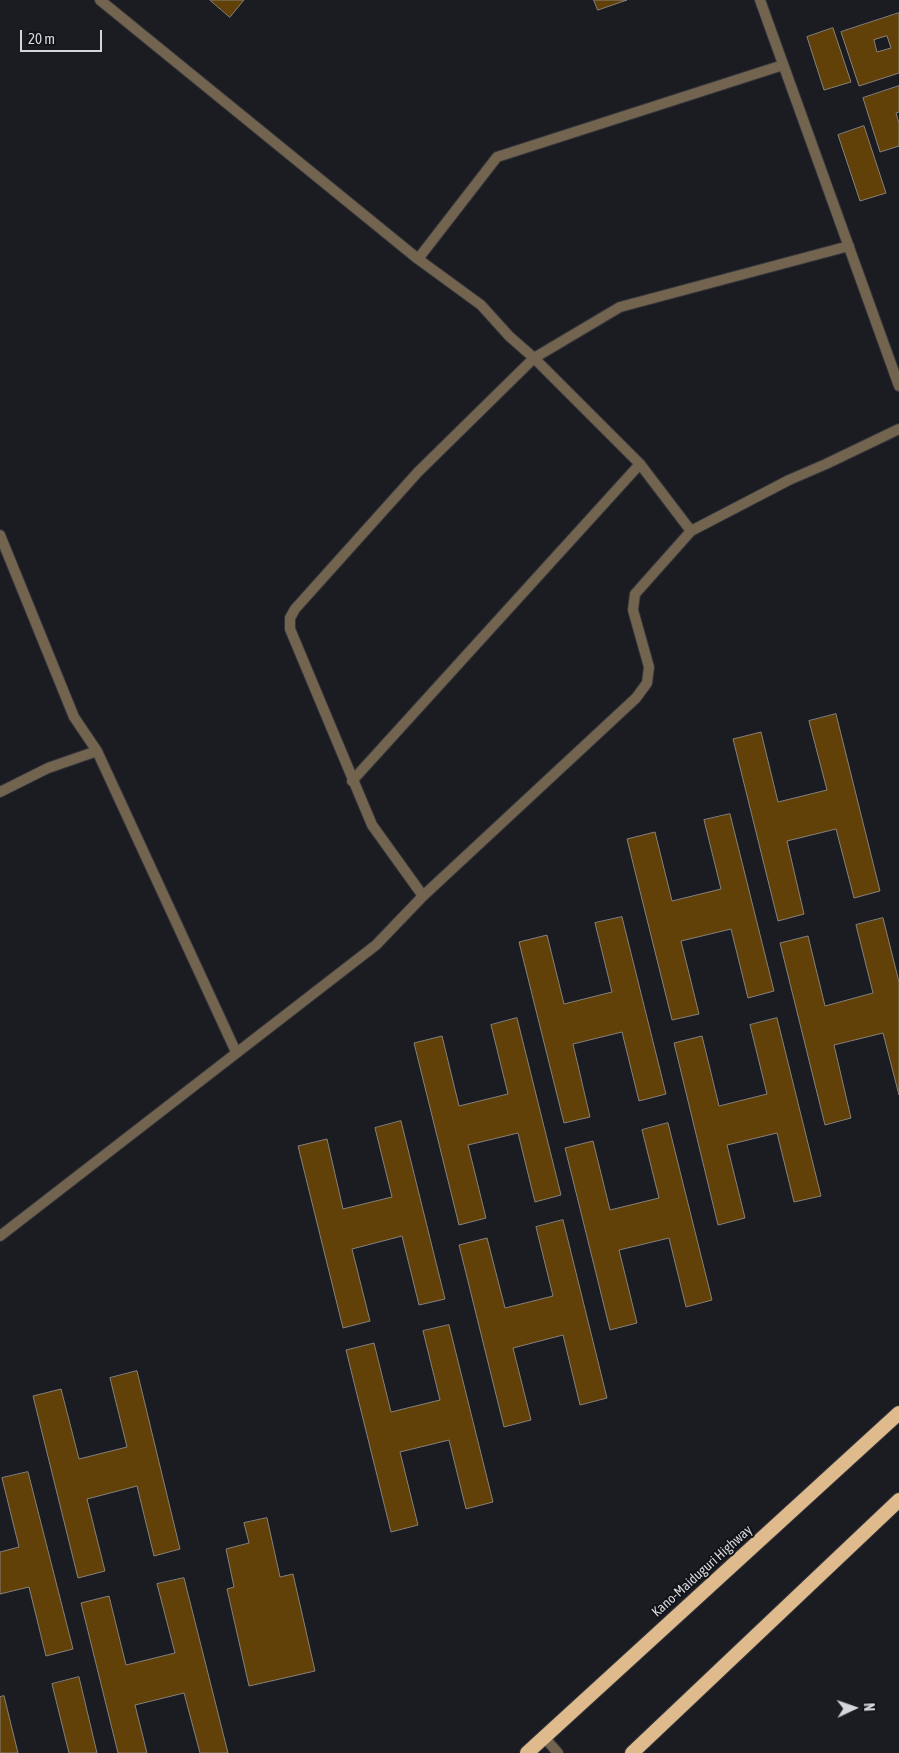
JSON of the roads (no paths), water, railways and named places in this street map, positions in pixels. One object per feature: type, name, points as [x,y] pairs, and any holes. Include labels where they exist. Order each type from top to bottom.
[{"type":"highway","name":"Kano-Maiduguri Highway","points":[[527,1753],[899,1413]]},
{"type":"highway","points":[[632,1753],[899,1500]]},
{"type":"street","points":[[100,0],[418,260],[481,305],[508,336],[534,358],[640,464],[691,531]]},
{"type":"street","points":[[760,0],[899,386]]},
{"type":"street","points":[[418,260],[497,157],[783,64]]},
{"type":"street","points":[[423,896],[372,825],[352,781],[290,629],[290,618],[295,608],[418,472],[534,358],[620,307],[848,246]]},
{"type":"street","points":[[0,1236],[376,945],[423,896],[636,698],[647,682],[649,667],[633,610],[635,594],[691,531],[788,480],[826,464],[899,428]]},
{"type":"street","points":[[352,781],[640,464]]},
{"type":"street","points":[[0,536],[74,717],[97,751],[236,1052]]},
{"type":"street","points":[[0,792],[48,768],[97,751]]},
{"type":"street","points":[[544,1737],[558,1753]]}]
